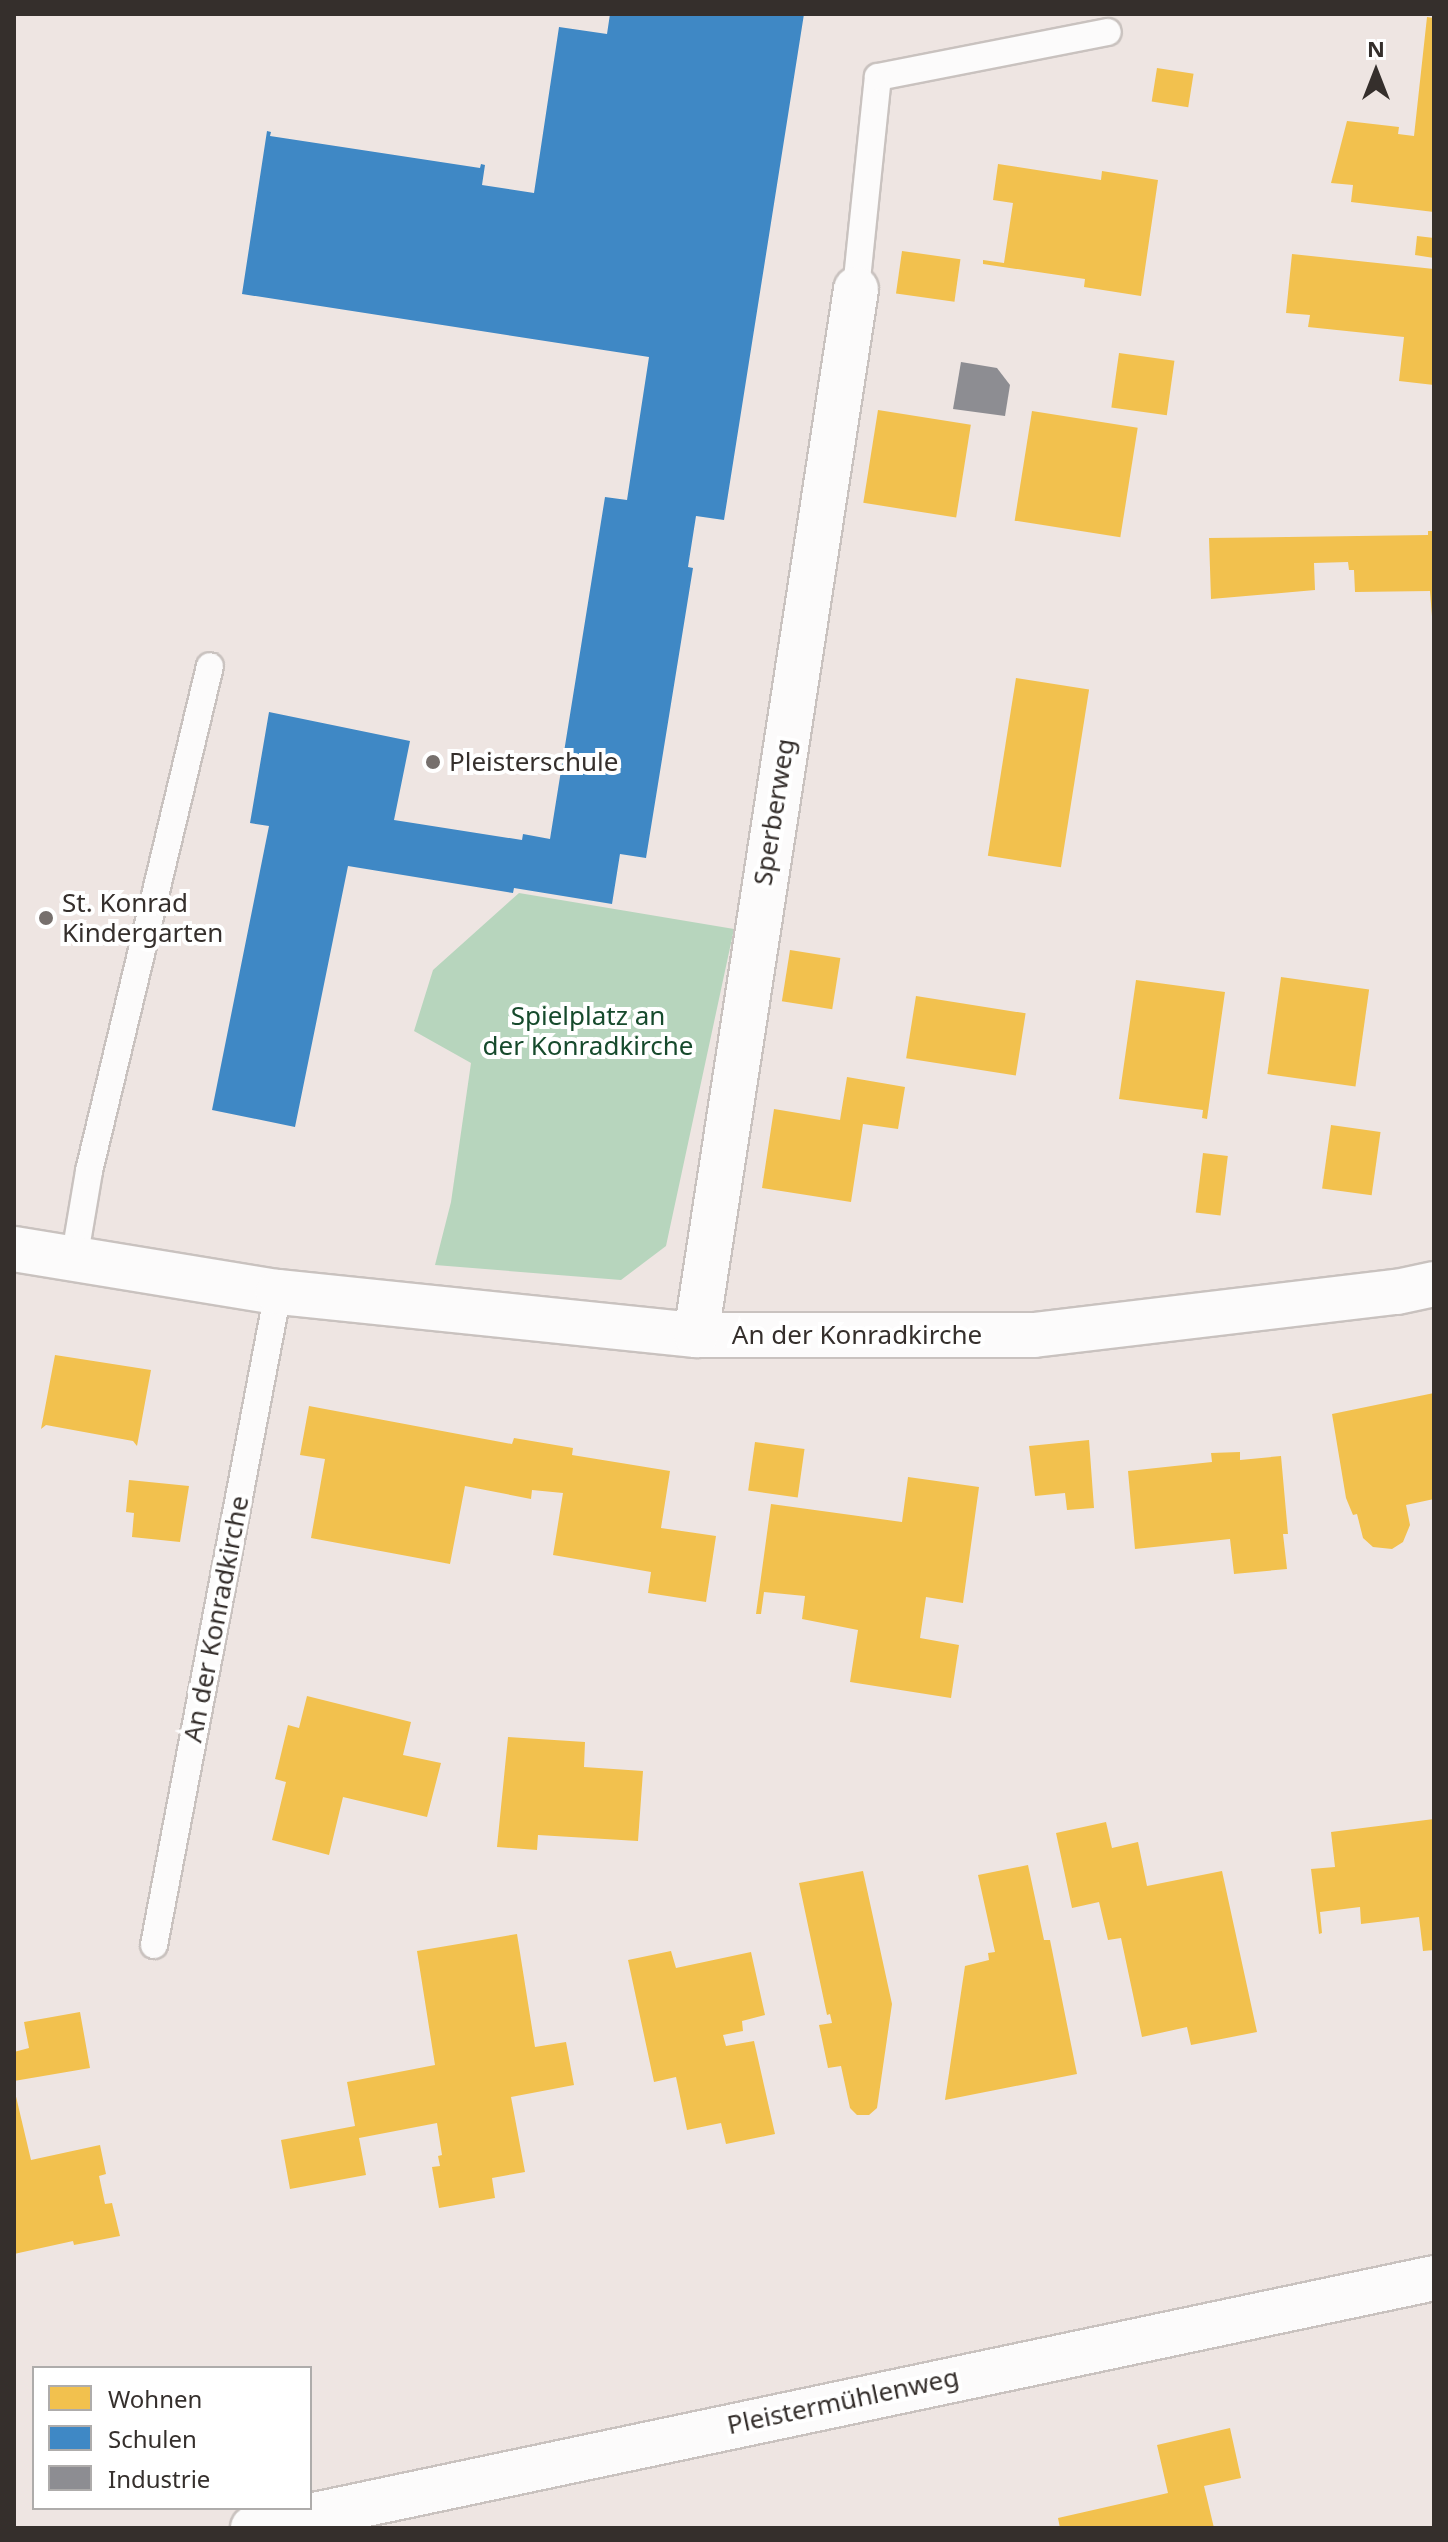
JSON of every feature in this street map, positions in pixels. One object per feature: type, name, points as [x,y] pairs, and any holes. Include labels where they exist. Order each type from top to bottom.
[{"type":"street","name":"Sperberweg","points":[[696,1335],[856,289]]},
{"type":"street","name":"An der Konradkirche","points":[[14,1249],[278,1292],[696,1335],[1034,1335],[1397,1292],[1434,1284]]},
{"type":"street","name":"Pleistermühlenweg","points":[[253,2528],[1434,2278]]},
{"type":"lane","points":[[856,289],[878,77],[1108,32]]},
{"type":"lane","points":[[74,1260],[89,1171],[210,666]]},
{"type":"lane","name":"An der Konradkirche","points":[[154,1945],[278,1292]]},
{"type":"green space","name":"Spielplatz an der Konradkirche","points":[[519,893],[734,929],[666,1246],[621,1280],[435,1265],[451,1202],[471,1063],[414,1031],[433,970]]},
{"type":"building: Wohnen","points":[[1427,17],[1434,18],[1434,212],[1351,202],[1353,185],[1331,183],[1347,121],[1399,127],[1398,134],[1414,136]]},
{"type":"building: Wohnen","points":[[1157,68],[1194,74],[1188,107],[1152,102]]},
{"type":"building: Wohnen","points":[[998,164],[1101,180],[1102,171],[1158,180],[1141,296],[1084,287],[1085,279],[983,264],[983,260],[1004,263],[1013,203],[993,200]]},
{"type":"building: Wohnen","points":[[1417,236],[1434,238],[1434,258],[1415,255]]},
{"type":"building: Wohnen","points":[[902,251],[960,259],[954,302],[896,294]]},
{"type":"building: Wohnen","points":[[1292,254],[1434,269],[1434,385],[1399,381],[1404,337],[1308,327],[1310,315],[1286,313]]},
{"type":"building: Wohnen","points":[[1119,353],[1174,361],[1167,415],[1111,407]]},
{"type":"building: Wohnen","points":[[878,410],[971,425],[956,518],[863,503]]},
{"type":"building: Wohnen","points":[[1032,411],[1138,428],[1120,537],[1015,521]]},
{"type":"building: Wohnen","points":[[1428,531],[1434,531],[1434,642],[1430,591],[1355,592],[1354,570],[1349,570],[1348,562],[1314,563],[1315,590],[1211,599],[1209,538],[1428,535]]},
{"type":"building: Wohnen","points":[[1016,678],[1089,690],[1061,867],[988,856]]},
{"type":"building: Wohnen","points":[[790,950],[840,958],[832,1009],[782,1001]]},
{"type":"building: Wohnen","points":[[1281,977],[1369,989],[1355,1086],[1267,1074]]},
{"type":"building: Wohnen","points":[[1136,980],[1225,992],[1207,1119],[1202,1118],[1203,1110],[1119,1099]]},
{"type":"building: Wohnen","points":[[916,996],[1026,1013],[1016,1076],[906,1058]]},
{"type":"building: Wohnen","points":[[847,1077],[905,1087],[898,1129],[863,1124],[851,1202],[762,1188],[774,1109],[840,1120]]},
{"type":"building: Wohnen","points":[[1331,1125],[1381,1132],[1372,1195],[1322,1188]]},
{"type":"building: Wohnen","points":[[1203,1153],[1228,1156],[1221,1216],[1196,1213]]},
{"type":"building: Wohnen","points":[[55,1355],[151,1370],[137,1446],[133,1441],[46,1425],[41,1429]]},
{"type":"building: Wohnen","points":[[1434,1393],[1434,1499],[1406,1505],[1410,1525],[1403,1542],[1392,1549],[1373,1547],[1363,1538],[1357,1514],[1353,1515],[1346,1498],[1332,1414]]},
{"type":"building: Wohnen","points":[[309,1406],[512,1444],[514,1438],[573,1448],[572,1455],[670,1471],[661,1528],[716,1536],[706,1602],[648,1593],[651,1572],[553,1555],[563,1493],[532,1490],[531,1499],[465,1486],[450,1564],[311,1538],[325,1459],[300,1455]]},
{"type":"building: Wohnen","points":[[1089,1440],[1094,1508],[1067,1510],[1065,1493],[1035,1496],[1029,1446]]},
{"type":"building: Wohnen","points":[[755,1442],[805,1449],[798,1497],[748,1491]]},
{"type":"building: Wohnen","points":[[1240,1452],[1240,1460],[1281,1456],[1288,1534],[1283,1534],[1287,1569],[1234,1574],[1230,1539],[1135,1549],[1128,1471],[1212,1462],[1211,1453]]},
{"type":"building: Wohnen","points":[[908,1477],[979,1487],[963,1603],[926,1597],[920,1638],[959,1645],[951,1698],[850,1682],[858,1630],[802,1619],[805,1596],[764,1592],[761,1614],[756,1614],[771,1504],[902,1522]]},
{"type":"building: Wohnen","points":[[129,1480],[189,1486],[180,1542],[132,1537],[134,1513],[126,1512]]},
{"type":"building: Wohnen","points":[[307,1696],[411,1722],[403,1755],[441,1763],[427,1817],[343,1797],[329,1855],[272,1840],[286,1782],[275,1779],[288,1725],[299,1728]]},
{"type":"building: Wohnen","points":[[508,1737],[585,1742],[584,1767],[643,1771],[638,1841],[538,1835],[537,1850],[497,1847]]},
{"type":"building: Wohnen","points":[[1434,1819],[1434,1950],[1423,1951],[1419,1917],[1361,1924],[1360,1907],[1320,1912],[1322,1933],[1319,1934],[1311,1869],[1335,1867],[1331,1832]]},
{"type":"building: Wohnen","points":[[1106,1822],[1112,1848],[1138,1842],[1147,1886],[1222,1871],[1257,2032],[1191,2045],[1187,2027],[1142,2037],[1121,1938],[1108,1940],[1099,1902],[1072,1908],[1056,1833]]},
{"type":"building: Wohnen","points":[[1028,1865],[1044,1940],[1050,1940],[1077,2074],[945,2100],[965,1966],[989,1960],[988,1953],[995,1952],[978,1875]]},
{"type":"building: Wohnen","points":[[863,1871],[892,2004],[877,2108],[869,2115],[857,2115],[850,2108],[841,2066],[828,2068],[819,2025],[832,2023],[830,2014],[827,2015],[799,1883]]},
{"type":"building: Wohnen","points":[[517,1934],[535,2047],[566,2042],[574,2085],[511,2097],[525,2172],[492,2178],[495,2198],[439,2208],[432,2167],[440,2166],[438,2156],[442,2155],[437,2123],[359,2138],[366,2175],[290,2189],[281,2140],[355,2126],[347,2082],[435,2065],[417,1951]]},
{"type":"building: Wohnen","points":[[671,1951],[676,1968],[751,1952],[765,2015],[742,2021],[743,2031],[723,2035],[726,2046],[754,2041],[775,2134],[726,2144],[721,2123],[687,2130],[676,2077],[654,2082],[628,1960]]},
{"type":"building: Wohnen","points":[[80,2012],[90,2068],[14,2081],[14,2052],[29,2048],[24,2022]]},
{"type":"building: Wohnen","points":[[14,2088],[31,2160],[100,2145],[106,2174],[99,2176],[105,2204],[112,2203],[120,2236],[74,2245],[73,2241],[14,2254]]},
{"type":"building: Wohnen","points":[[1230,2428],[1241,2478],[1204,2486],[1214,2528],[1060,2528],[1058,2518],[1168,2493],[1157,2445]]},
{"type":"building: Schulen","points":[[610,14],[804,14],[724,520],[696,516],[688,567],[693,568],[646,858],[620,854],[612,904],[514,888],[513,893],[348,866],[295,1127],[212,1110],[269,826],[250,823],[269,712],[410,741],[394,820],[522,840],[523,834],[550,839],[605,497],[627,500],[649,357],[242,294],[267,131],[271,132],[270,136],[480,168],[481,164],[485,165],[482,185],[534,193],[559,27],[607,34]]},
{"type":"building: Industrie","points":[[961,362],[997,368],[1010,385],[1005,416],[953,409]]},
{"type":"place","name":"Pleisterschule","points":[[433,762]]},
{"type":"place","name":"St. Konrad Kindergarten","points":[[46,918]]}]
